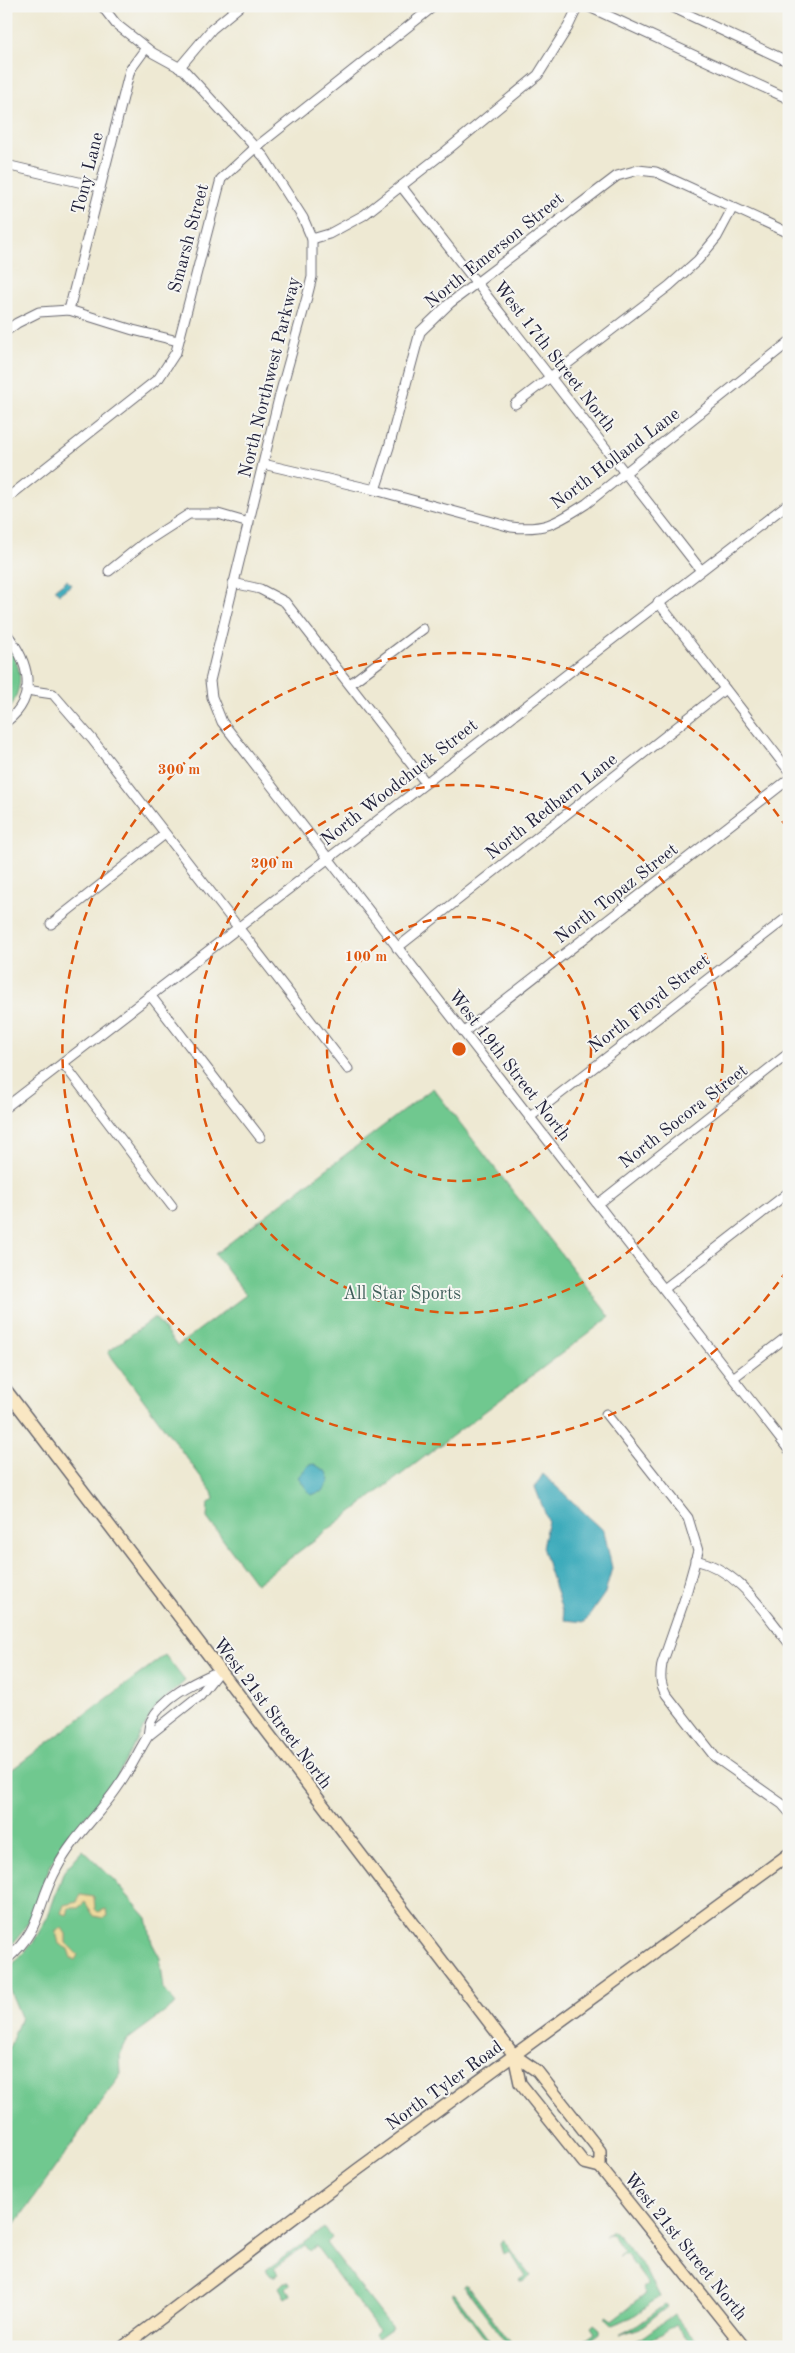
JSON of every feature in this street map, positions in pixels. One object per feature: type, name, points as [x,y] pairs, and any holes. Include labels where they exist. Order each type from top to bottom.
[{"type":"main road","name":"West 21st Street North","points":[[6,1390],[514,2055],[536,2071],[595,2145],[600,2152],[600,2167]]},
{"type":"main road","name":"North Tyler Road","points":[[123,2347],[514,2055],[789,1854]]},
{"type":"main road","name":"West 21st Street North","points":[[514,2055],[520,2082],[584,2163],[600,2167],[744,2347]]},
{"type":"street","points":[[102,6],[116,24],[146,48],[184,70],[255,148],[293,200],[304,218],[312,239],[329,234],[364,215],[538,75],[568,27],[578,6]]},
{"type":"street","points":[[179,68],[212,29],[240,6]]},
{"type":"street","name":"Smarsh Street","points":[[6,499],[159,378],[176,352],[220,179],[255,148],[434,6]]},
{"type":"street","points":[[587,6],[789,99]]},
{"type":"street","points":[[670,6],[789,62]]},
{"type":"street","name":"Tony Lane","points":[[69,310],[130,70],[146,48]]},
{"type":"street","points":[[6,164],[100,187]]},
{"type":"street","name":"North Emerson Street","points":[[375,490],[389,447],[420,332],[450,302],[580,202],[617,176],[638,170],[656,172],[733,207]]},
{"type":"street","name":"West 17th Street North","points":[[401,186],[700,570]]},
{"type":"street","points":[[515,404],[669,286],[698,260],[716,237],[733,207],[789,233]]},
{"type":"street","name":"North Northwest Parkway","points":[[212,698],[210,681],[233,583],[312,277],[312,239]]},
{"type":"street","points":[[6,331],[39,312],[69,310],[133,330],[178,340]]},
{"type":"street","name":"North Holland Lane","points":[[263,464],[375,490],[511,527],[529,529],[555,524],[586,504],[789,342]]},
{"type":"street","name":"North Woodchuck Street","points":[[6,1107],[789,502]]},
{"type":"street","points":[[109,572],[144,543],[189,514],[218,514],[249,523]]},
{"type":"street","points":[[233,583],[260,589],[285,602],[426,783]]},
{"type":"street","points":[[658,602],[789,771]]},
{"type":"street","points":[[350,684],[423,629]]},
{"type":"street","points":[[6,633],[18,648],[26,666],[28,678],[20,706],[6,722]]},
{"type":"street","name":"North Redbarn Lane","points":[[397,948],[725,689]]},
{"type":"street","points":[[26,690],[53,694],[92,739],[348,1069]]},
{"type":"street","name":"West 19th Street North","points":[[212,698],[222,722],[236,742],[789,1450]]},
{"type":"street","name":"North Topaz Street","points":[[464,1032],[789,779]]},
{"type":"street","points":[[51,924],[166,834]]},
{"type":"street","name":"North Floyd Street","points":[[530,1117],[789,916]]},
{"type":"street","points":[[150,995],[260,1137]]},
{"type":"street","name":"North Socora Street","points":[[598,1204],[789,1054]]},
{"type":"street","points":[[63,1063],[172,1206]]},
{"type":"street","points":[[664,1289],[789,1192]]},
{"type":"street","points":[[733,1378],[789,1335]]},
{"type":"street","points":[[606,1414],[688,1518],[698,1551],[684,1601],[662,1664],[661,1685],[715,1757],[782,1804],[789,1812]]},
{"type":"street","points":[[695,1560],[712,1564],[742,1584],[789,1644]]},
{"type":"street","points":[[6,1960],[27,1938],[36,1924],[58,1866],[79,1834],[120,1785],[148,1736],[150,1722],[169,1700],[192,1683],[219,1671]]},
{"type":"street","points":[[148,1736],[200,1695],[219,1671]]},
{"type":"green space","points":[[6,645],[17,663],[20,682],[11,707],[6,712]]},
{"type":"green space","name":"All Star Sports","points":[[433,1088],[610,1317],[256,1584],[207,1518],[208,1504],[214,1499],[212,1492],[108,1352],[152,1319],[156,1319],[177,1346],[246,1295],[215,1254]]},
{"type":"green space","points":[[165,1655],[185,1681],[155,1708],[111,1787],[58,1850],[44,1880],[31,1917],[24,1930],[6,1952],[6,1774]]},
{"type":"green space","points":[[83,1850],[113,1879],[147,1918],[152,1943],[160,1958],[164,1989],[176,2004],[127,2040],[120,2055],[121,2074],[6,2237],[6,2056],[21,2017],[6,1981],[6,1971],[33,1943],[48,1916],[64,1871]]},
{"type":"green space","points":[[324,2228],[331,2238],[326,2243],[392,2328],[378,2338],[374,2334],[378,2330],[316,2246],[310,2251],[305,2245],[274,2268],[278,2274],[275,2276],[271,2276],[266,2270]]},
{"type":"green space","points":[[612,2231],[620,2237],[648,2273],[660,2297],[632,2317],[612,2325],[606,2319],[606,2316],[612,2320],[646,2294],[642,2288],[648,2284],[626,2254],[619,2257],[624,2252],[611,2234],[604,2237]]},
{"type":"green space","points":[[503,2240],[531,2276],[522,2282],[519,2280],[525,2276],[510,2252],[503,2254],[500,2244]]},
{"type":"green space","points":[[284,2282],[291,2284],[286,2289],[290,2295],[285,2298],[279,2287]]},
{"type":"green space","points":[[466,2284],[514,2347],[510,2347],[464,2286]]},
{"type":"green space","points":[[453,2293],[494,2347],[491,2347],[453,2296]]},
{"type":"green space","points":[[665,2305],[667,2307],[640,2328],[619,2335],[638,2325]]},
{"type":"green space","points":[[674,2314],[702,2347],[694,2347],[676,2324],[642,2347],[627,2347],[630,2342],[644,2336]]},
{"type":"green space","points":[[594,2324],[600,2329],[600,2333],[581,2347],[576,2347],[595,2333],[591,2327]]},
{"type":"sand","points":[[81,1895],[94,1897],[95,1909],[98,1912],[106,1909],[107,1916],[103,1918],[94,1916],[85,1902],[78,1908],[69,1908],[67,1915],[61,1913],[64,1905],[77,1902]]},
{"type":"sand","points":[[62,1928],[66,1934],[66,1943],[78,1955],[75,1960],[71,1958],[68,1949],[59,1944],[56,1931]]},
{"type":"water","points":[[67,580],[71,585],[59,594],[55,589]]},
{"type":"water","points":[[314,1464],[327,1472],[330,1480],[323,1491],[311,1495],[298,1477],[309,1465]]},
{"type":"water","points":[[543,1474],[604,1531],[612,1568],[605,1593],[585,1622],[565,1620],[542,1547],[548,1521],[535,1487]]}]
